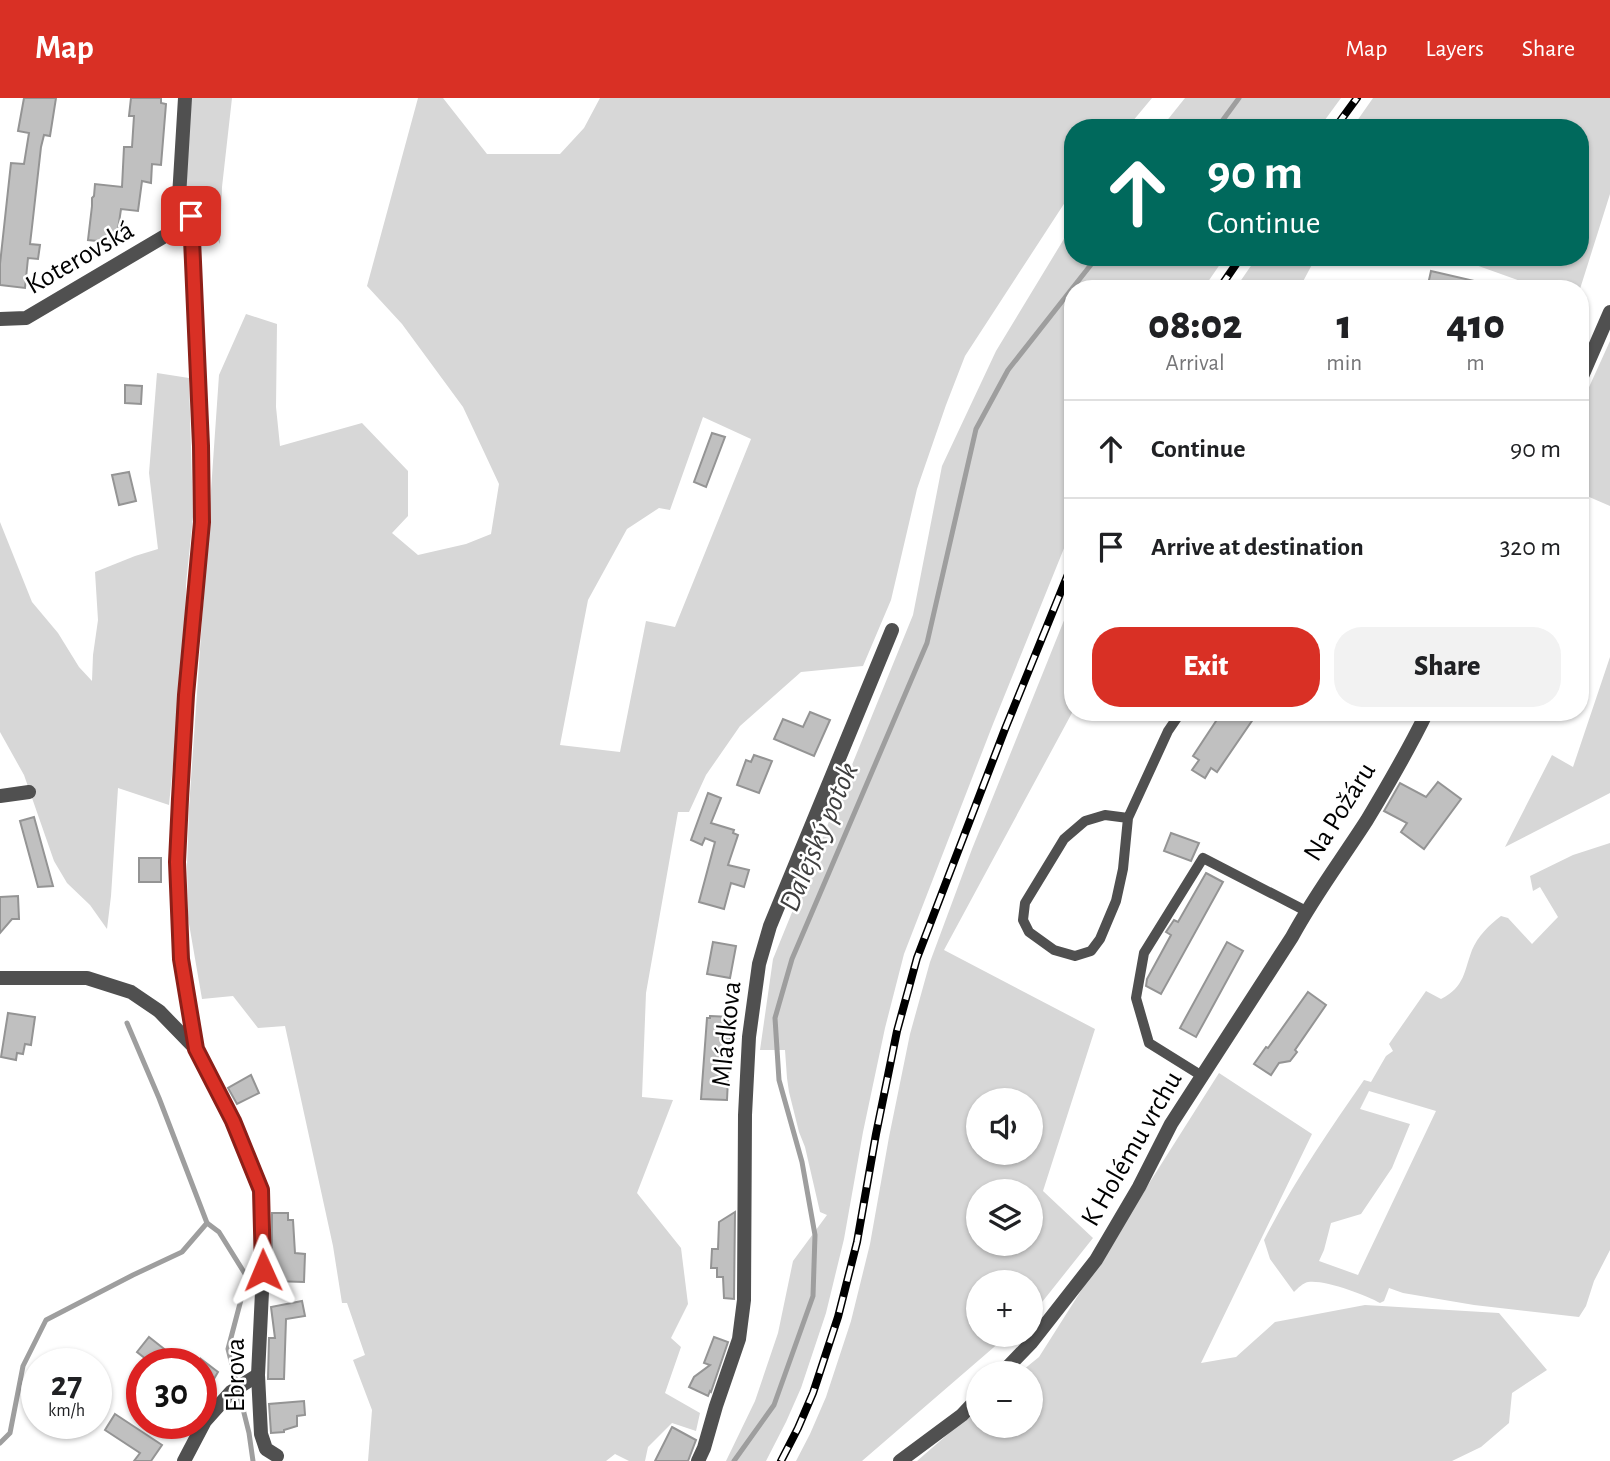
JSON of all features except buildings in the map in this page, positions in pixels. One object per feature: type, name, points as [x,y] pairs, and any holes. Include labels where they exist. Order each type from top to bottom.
[{"type":"street","points":[[185,98],[179,197],[181,209],[191,216],[202,522],[186,695],[177,862],[181,959],[196,1049]]},
{"type":"street","name":"Koterovská","points":[[0,319],[26,318],[170,233],[181,209]]},
{"type":"street","points":[[1589,360],[1610,312]]},
{"type":"street","name":"Mládkova","points":[[698,1461],[739,1339],[743,1313],[745,1101],[749,1037],[759,964],[770,926],[892,629]]},
{"type":"street","name":"Na Požáru","points":[[1292,937],[1306,911],[1367,820],[1422,721]]},
{"type":"street","points":[[0,796],[29,792]]},
{"type":"street","name":"K Holému vrchu","points":[[1014,1361],[1031,1343],[1096,1260],[1139,1188],[1171,1124],[1292,937]]},
{"type":"street","points":[[0,978],[87,978],[131,992],[159,1011],[196,1049]]},
{"type":"street","name":"Ebrova","points":[[196,1049],[233,1121],[261,1190],[263,1270],[253,1378],[261,1434],[266,1449],[277,1456]]},
{"type":"street","points":[[188,1459],[205,1421],[230,1392],[253,1378]]},
{"type":"street","points":[[900,1461],[966,1411]]},
{"type":"lane","points":[[1128,818],[1105,815],[1085,821],[1064,839],[1025,903],[1023,920],[1029,932],[1055,950],[1075,956],[1091,951],[1100,939],[1116,901],[1123,869],[1128,818],[1175,721]]},
{"type":"lane","points":[[1202,1076],[1149,1043],[1136,998],[1144,953],[1203,858],[1306,911]]},
{"type":"shaded area","points":[[191,98],[232,98],[222,187],[220,244],[207,219],[204,200],[184,193]]},
{"type":"shaded area","points":[[418,98],[443,98],[487,154],[560,154],[584,128],[600,98],[1152,98],[1134,119],[1064,119],[1064,204],[965,356],[917,489],[891,600],[863,666],[801,672],[740,726],[706,775],[689,812],[678,812],[646,993],[642,1097],[673,1100],[637,1193],[681,1248],[688,1304],[671,1338],[681,1347],[665,1393],[700,1413],[696,1431],[672,1423],[648,1447],[645,1461],[629,1461],[615,1454],[606,1461],[368,1461],[372,1410],[353,1360],[365,1355],[347,1303],[342,1303],[333,1246],[285,1026],[258,1028],[233,996],[202,999],[188,918],[187,865],[219,375],[246,314],[277,324],[276,407],[280,446],[362,423],[408,471],[408,516],[392,533],[418,555],[466,544],[491,534],[499,484],[463,407],[402,324],[367,286]],"holes":[[[703,417],[751,439],[675,627],[646,621],[620,752],[560,745],[588,600],[627,529],[659,508],[670,510]]]},
{"type":"shaded area","points":[[1185,98],[1341,98],[1326,119],[1168,119]]},
{"type":"shaded area","points":[[1373,98],[1610,98],[1610,194],[1589,260],[1589,119],[1358,119]]},
{"type":"shaded area","points":[[1064,239],[1064,266],[1219,266],[1209,280],[1064,280],[1064,548],[904,954],[863,1132],[844,1239],[826,1313],[801,1388],[766,1461],[726,1461],[755,1401],[778,1333],[793,1261],[827,1215],[820,1212],[799,1132],[789,1092],[785,1050],[760,1050],[773,959],[913,615],[942,466],[996,351]]},
{"type":"shaded area","points":[[1251,266],[1311,266],[1304,280],[1241,280]]},
{"type":"shaded area","points":[[1479,266],[1587,266],[1583,280],[1518,280]]},
{"type":"shaded area","points":[[1610,341],[1610,506],[1589,497],[1589,387]]},
{"type":"shaded area","points":[[157,373],[189,378],[193,517],[186,584],[185,645],[169,805],[118,788],[107,929],[90,905],[67,883],[54,861],[24,775],[0,732],[0,522],[32,602],[92,681],[98,620],[95,572],[158,549],[149,473]]},
{"type":"shaded area","points":[[1064,620],[1064,721],[1068,721],[944,950],[1095,1029],[1043,1191],[1093,1238],[1043,1301],[1043,1270],[966,1270],[966,1347],[994,1347],[978,1361],[966,1361],[966,1371],[862,1461],[796,1461],[826,1397],[851,1321],[870,1244],[910,1034],[930,962],[972,849]]},
{"type":"shaded area","points":[[1610,657],[1610,793],[1505,847],[1552,755],[1573,767]]},
{"type":"shaded area","points":[[1610,843],[1610,1250],[1579,1317],[1474,1305],[1403,1293],[1389,1288],[1384,1301],[1380,1303],[1345,1288],[1324,1283],[1304,1283],[1294,1292],[1270,1259],[1264,1240],[1311,1158],[1364,1080],[1371,1082],[1386,1056],[1393,1051],[1389,1044],[1426,991],[1441,999],[1459,984],[1474,945],[1488,927],[1501,916],[1508,918],[1532,944],[1558,917],[1540,887],[1533,891],[1530,876],[1573,855]],"holes":[[[1369,1091],[1436,1111],[1358,1275],[1319,1261],[1331,1223],[1361,1214],[1392,1168],[1410,1124],[1360,1109]]]},
{"type":"shaded area","points":[[1219,1073],[1312,1134],[1201,1363],[1236,1357],[1275,1322],[1365,1305],[1499,1313],[1547,1370],[1512,1393],[1509,1423],[1481,1447],[1452,1461],[917,1461],[966,1418],[966,1438],[1043,1438],[1043,1361],[1034,1361]]},
{"type":"waterway","name":"Dalejský potok","points":[[1224,119],[1239,98]]},
{"type":"waterway","name":"Dalejský potok","points":[[1079,280],[1090,266]]},
{"type":"waterway","name":"Dalejský potok","points":[[734,1461],[774,1405],[813,1296],[815,1235],[802,1162],[779,1080],[775,1018],[792,959],[927,643],[976,429],[1008,370],[1064,299]]},
{"type":"waterway","points":[[127,1023],[207,1223]]},
{"type":"waterway","name":"Dalejský potok","points":[[0,1443],[10,1433],[23,1366],[46,1320],[182,1252],[207,1223],[219,1232],[247,1277],[228,1349],[249,1433],[253,1461]]},
{"type":"railway","points":[[1342,119],[1357,98]]},
{"type":"railway","points":[[1225,280],[1235,266]]},
{"type":"railway","points":[[781,1461],[813,1393],[838,1317],[857,1242],[897,1031],[917,958],[1064,584]]},
{"type":"route","points":[[191,216],[202,522],[186,695],[180,799],[177,862],[181,959],[196,1049],[233,1121],[261,1190],[263,1270]]}]
